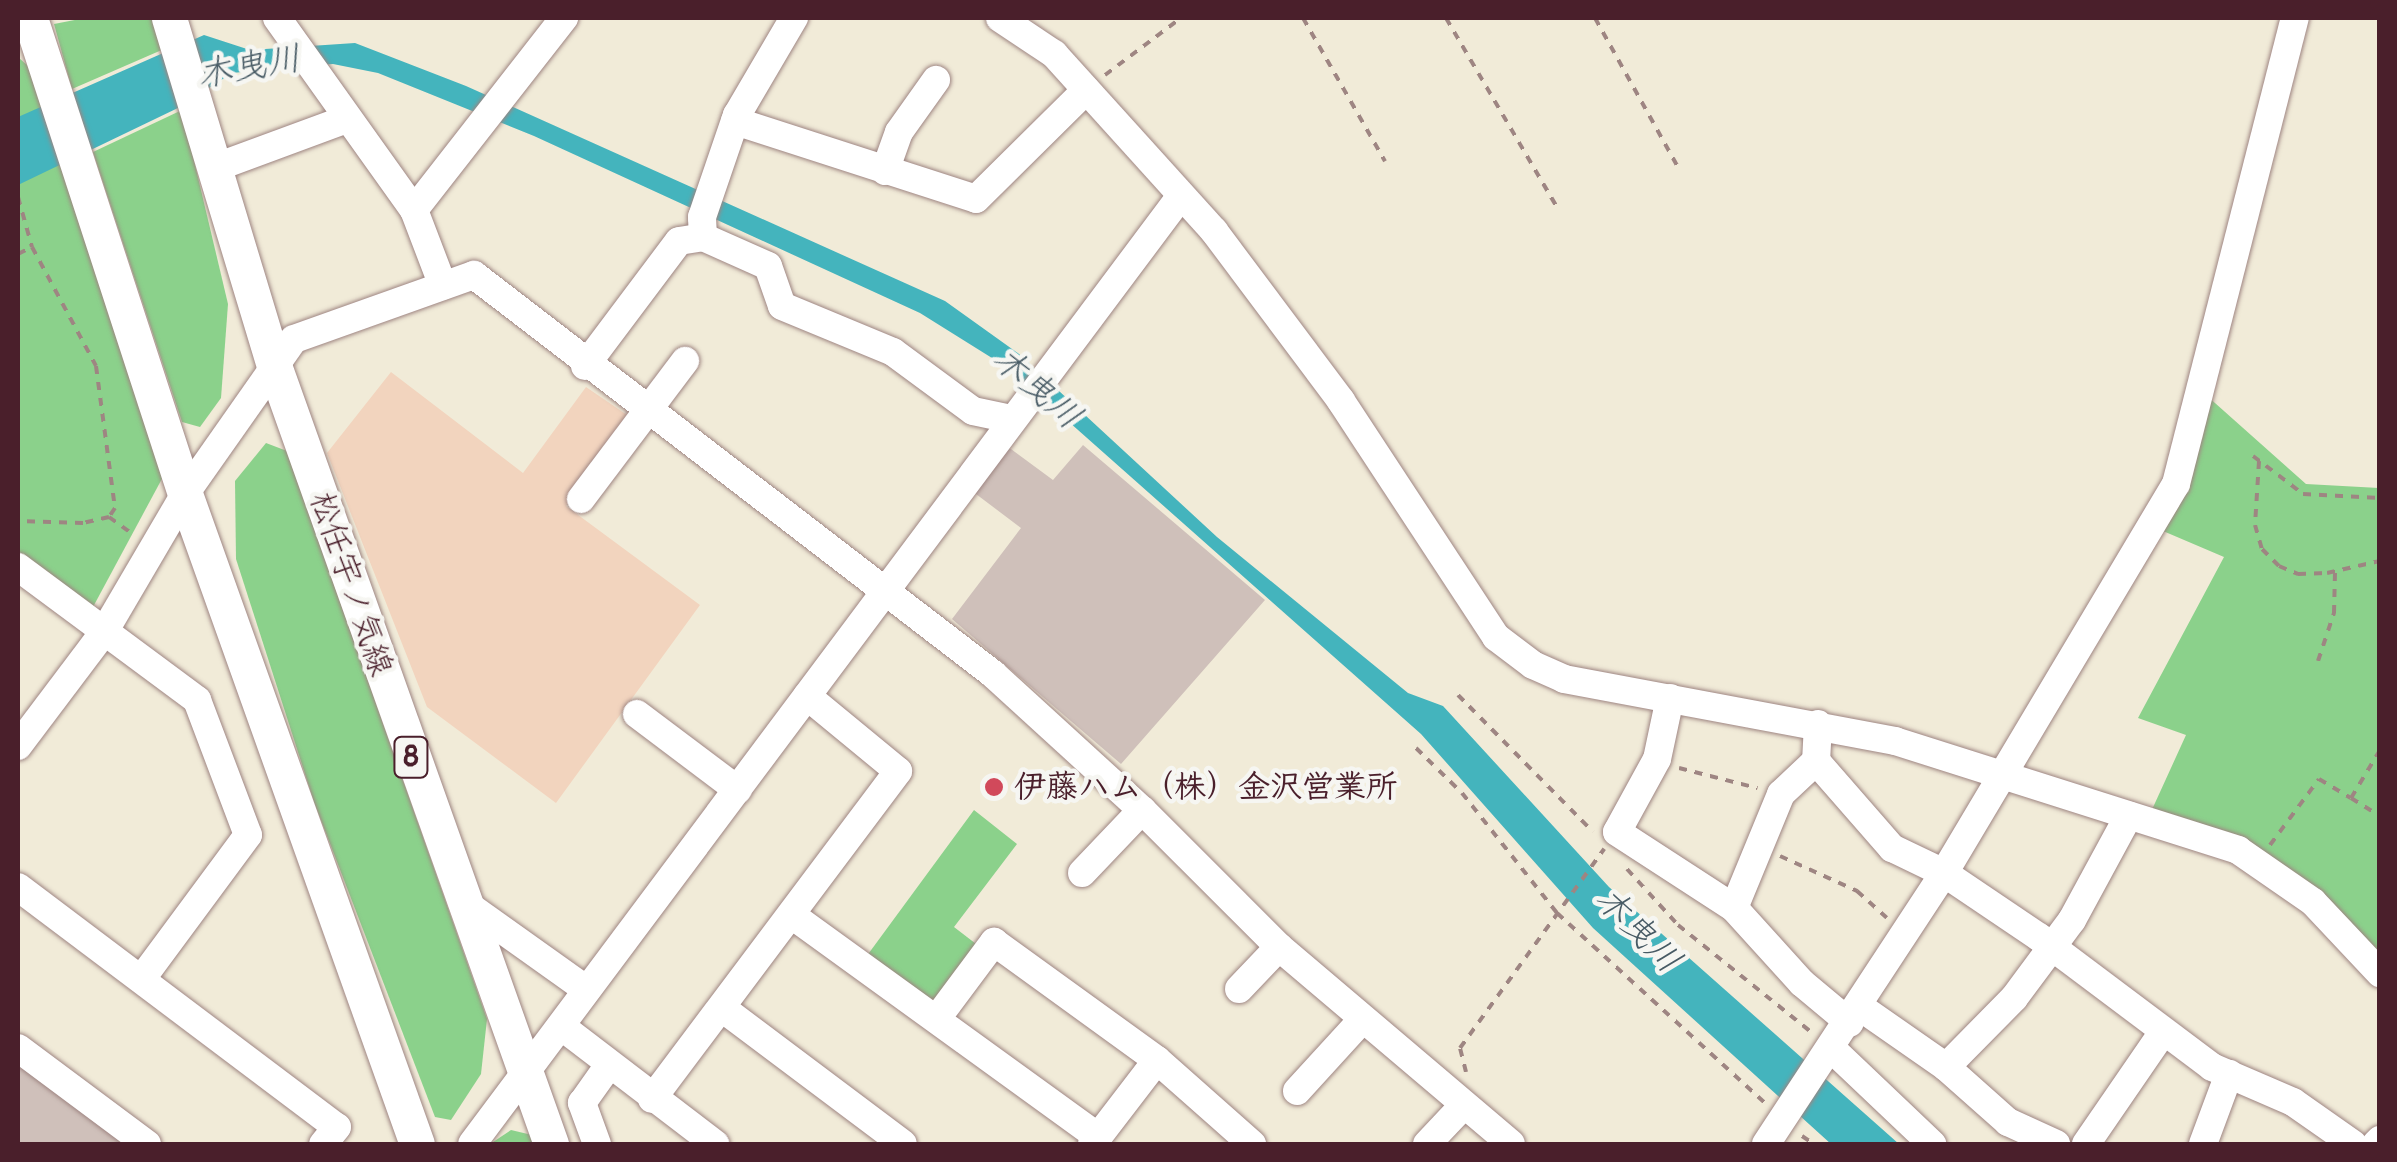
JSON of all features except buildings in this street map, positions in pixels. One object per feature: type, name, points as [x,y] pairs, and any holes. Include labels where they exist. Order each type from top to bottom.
[{"type":"main road","points":[[30,18],[185,494],[417,1144]]},
{"type":"main road","name":"松任宇ノ気線","points":[[172,26],[276,368],[551,1144]]},
{"type":"street","points":[[414,210],[498,97],[564,18]]},
{"type":"street","points":[[585,366],[679,241],[705,215],[735,121],[794,18]]},
{"type":"street","points":[[1000,18],[1054,54],[1180,197],[1341,402],[1496,637],[1564,679],[1818,724],[2005,775],[2238,850],[2313,902],[2380,972]]},
{"type":"street","points":[[1778,1127],[1830,1055],[2005,775],[2176,484],[2296,18]]},
{"type":"street","points":[[283,27],[344,120],[414,210],[443,286]]},
{"type":"street","points":[[885,171],[900,132],[936,80]]},
{"type":"street","points":[[735,121],[976,199],[1086,90]]},
{"type":"street","points":[[214,168],[344,120]]},
{"type":"street","points":[[472,1144],[1180,197]]},
{"type":"street","points":[[705,215],[768,266],[782,306],[893,352],[973,411],[1012,420]]},
{"type":"street","points":[[18,746],[104,632],[185,494],[294,338],[474,275],[585,366],[886,589],[993,674],[1142,810],[1279,947],[1361,1022],[1508,1144]]},
{"type":"street","points":[[581,499],[685,361]]},
{"type":"street","points":[[18,567],[198,700],[248,834],[142,978]]},
{"type":"street","points":[[652,1099],[898,771],[807,696]]},
{"type":"street","points":[[1670,698],[1656,759],[1616,832],[1734,908],[1802,984],[1946,1067],[2008,1122],[2056,1144]]},
{"type":"street","points":[[637,714],[738,790]]},
{"type":"street","points":[[1734,908],[1781,794],[1816,761],[1818,724]]},
{"type":"street","points":[[1816,761],[1892,848],[1944,873],[2052,947],[2162,1032],[2229,1074],[2293,1102],[2353,1144]]},
{"type":"street","points":[[1082,873],[1142,810]]},
{"type":"street","points":[[1946,1067],[2014,998],[2052,947],[2128,815]]},
{"type":"street","points":[[18,888],[337,1127],[323,1144]]},
{"type":"street","points":[[462,901],[587,990]]},
{"type":"street","points":[[793,916],[938,1018],[1095,1141],[1158,1060]]},
{"type":"street","points":[[938,1018],[994,942],[1158,1060],[1249,1143]]},
{"type":"street","points":[[1238,989],[1279,947]]},
{"type":"street","points":[[722,1008],[903,1144]]},
{"type":"street","points":[[1298,1091],[1361,1022]]},
{"type":"street","points":[[562,1027],[715,1144]]},
{"type":"street","points":[[2086,1144],[2162,1032]]},
{"type":"street","points":[[18,1048],[148,1144]]},
{"type":"street","points":[[1830,1055],[1932,1144]]},
{"type":"street","points":[[598,1144],[582,1103],[608,1065]]},
{"type":"street","points":[[2203,1144],[2229,1074]]},
{"type":"street","points":[[1426,1144],[1470,1114]]},
{"type":"path","points":[[1086,90],[1181,18]]},
{"type":"path","points":[[1302,18],[1386,161]]},
{"type":"path","points":[[1446,18],[1558,209]]},
{"type":"path","points":[[1595,18],[1680,171]]},
{"type":"path","points":[[18,197],[32,247],[96,366],[114,508],[109,518]]},
{"type":"path","points":[[18,254],[32,247]]},
{"type":"path","points":[[2253,456],[2303,494],[2380,498]]},
{"type":"path","points":[[2259,461],[2256,525],[2262,549],[2298,574],[2380,561]]},
{"type":"path","points":[[18,520],[84,524],[109,518],[153,548]]},
{"type":"path","points":[[2318,661],[2334,613],[2335,571]]},
{"type":"path","points":[[1458,695],[1678,926],[1830,1055]]},
{"type":"path","points":[[1416,748],[1474,808],[1558,913],[1778,1127],[1814,1144]]},
{"type":"path","points":[[2351,798],[2380,750]]},
{"type":"path","points":[[1656,759],[1710,781],[1781,794]]},
{"type":"path","points":[[2258,863],[2319,778],[2380,816]]},
{"type":"path","points":[[1760,844],[1858,891],[1906,934]]},
{"type":"path","points":[[1470,1114],[1460,1048],[1605,847]]},
{"type":"shaded area","points":[[391,372],[523,473],[586,387],[627,415],[566,506],[700,605],[556,803],[427,707],[327,453]]},
{"type":"shaded area","points":[[1083,445],[1265,600],[1121,764],[952,619],[1021,528],[972,491],[1007,446],[1053,480]]},
{"type":"shaded area","points":[[18,1063],[128,1144],[18,1144]]},
{"type":"green space","points":[[85,18],[155,18],[164,49],[72,89],[54,24]]},
{"type":"green space","points":[[18,57],[39,76],[164,475],[93,607],[18,553]]},
{"type":"green space","points":[[182,110],[228,304],[221,398],[200,427],[182,422],[93,152]]},
{"type":"green space","points":[[2206,395],[2306,484],[2379,488],[2379,969],[2321,898],[2150,814],[2186,735],[2138,718],[2224,557],[2163,531]]},
{"type":"green space","points":[[266,443],[287,451],[487,1019],[481,1074],[451,1120],[435,1117],[314,802],[236,559],[235,481]]},
{"type":"green space","points":[[974,810],[1017,844],[954,927],[980,947],[929,1005],[866,957]]},
{"type":"green space","points":[[511,1130],[532,1135],[534,1144],[490,1144]]},
{"type":"water","name":"木曳川","points":[[204,35],[250,50],[355,43],[466,86],[945,301],[1019,354],[1217,537],[1408,693],[1443,706],[1609,887],[1899,1144],[1831,1144],[1593,928],[1421,734],[1008,368],[920,313],[534,136],[378,73],[333,64],[232,73],[180,107],[18,185],[18,117]]},
{"type":"place","name":"伊藤ハム（株）金沢営業所","points":[[994,787]]}]
